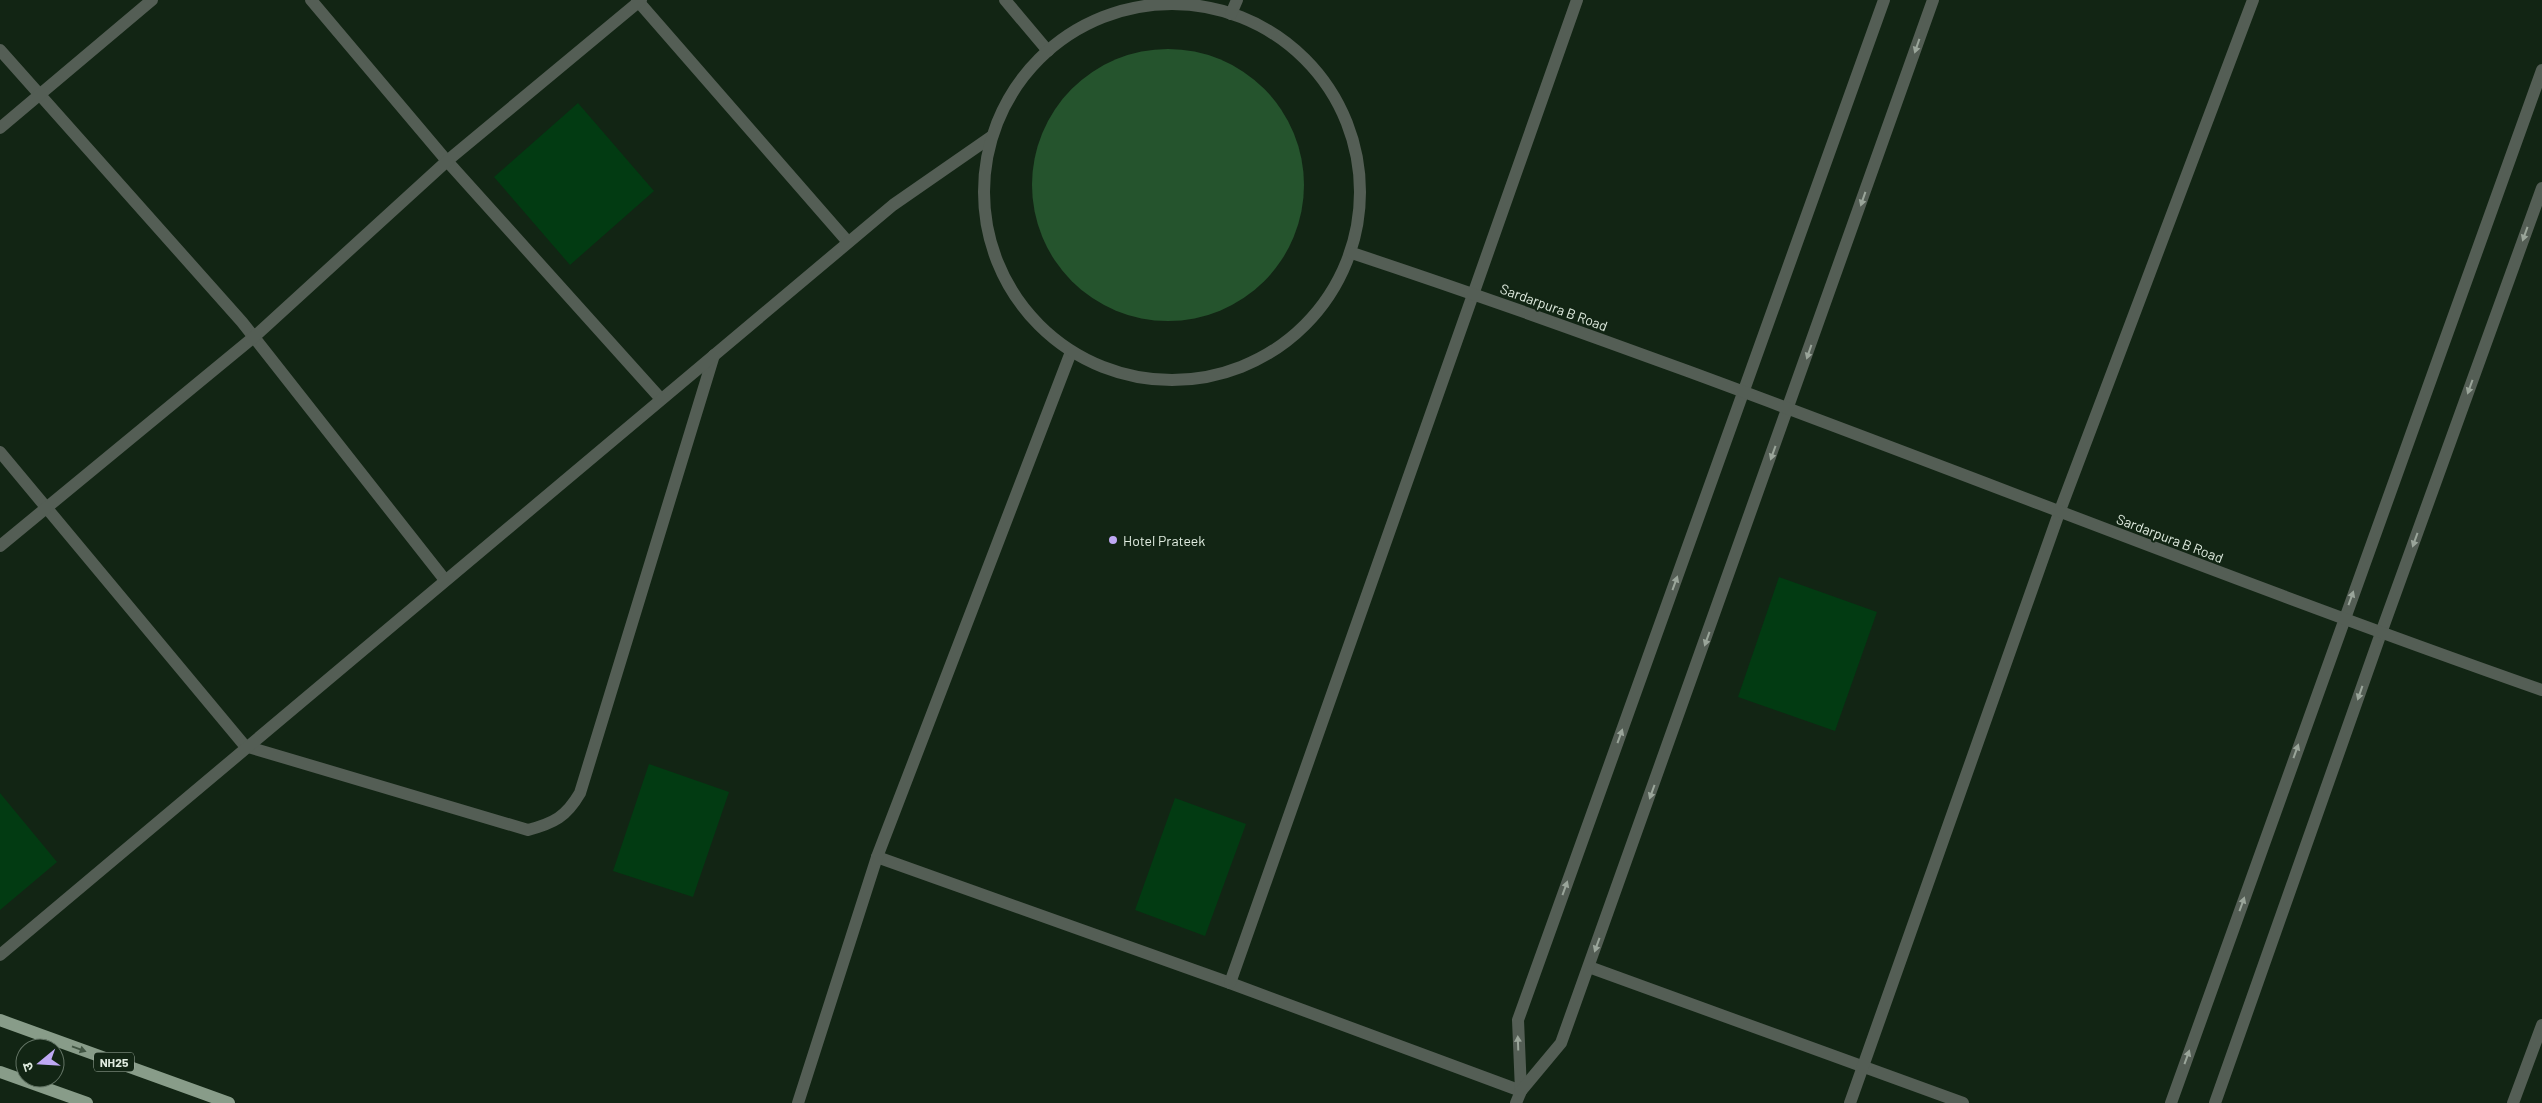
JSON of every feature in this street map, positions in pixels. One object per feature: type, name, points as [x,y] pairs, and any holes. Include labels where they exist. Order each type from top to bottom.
[{"type":"main road","name":"NH25","points":[[0,1020],[229,1103]]},
{"type":"main road","points":[[0,1072],[87,1103]]},
{"type":"street","points":[[0,128],[152,0]]},
{"type":"street","points":[[311,0],[447,161],[661,399]]},
{"type":"street","points":[[1004,0],[1048,51]]},
{"type":"street","points":[[1232,14],[1236,0]]},
{"type":"street","points":[[1230,983],[1577,0]]},
{"type":"street","points":[[1518,1097],[1518,1020],[1884,0]]},
{"type":"street","points":[[1518,1097],[1561,1043],[1590,968],[1933,0]]},
{"type":"street","points":[[1850,1103],[2060,513],[2254,0]]},
{"type":"street","points":[[0,546],[254,337],[447,161],[639,1],[848,242]]},
{"type":"street","points":[[1194,3],[1257,22],[1314,66],[1349,122],[1362,187],[1352,253],[1320,311],[1260,360],[1198,380],[1188,380],[1132,377],[1071,352],[1022,307],[992,248],[983,202],[991,137],[1020,78],[1048,51],[1068,33],[1128,6],[1194,3]]},
{"type":"street","points":[[0,50],[254,337],[445,580]]},
{"type":"street","points":[[2171,1103],[2343,619],[2542,70]]},
{"type":"street","points":[[0,955],[245,746],[848,242],[893,205],[991,137]]},
{"type":"street","points":[[2215,1103],[2381,633],[2542,188]]},
{"type":"street","name":"Sardarpura B Road","points":[[1352,253],[1472,293],[1744,393],[1789,407],[2060,513],[2381,633],[2542,690]]},
{"type":"street","points":[[798,1103],[877,857],[1071,352]]},
{"type":"street","points":[[0,452],[245,746],[528,830],[549,824],[570,810],[583,783],[714,355]]},
{"type":"street","points":[[877,857],[1230,983],[1518,1097]]},
{"type":"street","points":[[1590,968],[1963,1103]]},
{"type":"street","points":[[2514,1103],[2542,1025]]},
{"type":"green space","points":[[1168,49],[1207,55],[1232,65],[1264,89],[1281,110],[1293,133],[1301,159],[1304,185],[1298,224],[1288,249],[1264,281],[1243,298],[1220,310],[1194,318],[1168,321],[1129,315],[1104,305],[1072,281],[1055,260],[1043,237],[1035,211],[1032,185],[1038,146],[1048,121],[1072,89],[1093,72],[1116,60],[1142,52]]},
{"type":"building","points":[[578,103],[654,191],[570,265],[494,177]]},
{"type":"building","points":[[1779,577],[1877,612],[1835,731],[1738,697]]},
{"type":"building","points":[[649,764],[729,792],[693,897],[613,871]]},
{"type":"building","points":[[0,793],[57,862],[0,910]]},
{"type":"building","points":[[1175,798],[1246,824],[1205,936],[1135,910]]},
{"type":"place","name":"Hotel Prateek","points":[[1113,540]]}]
